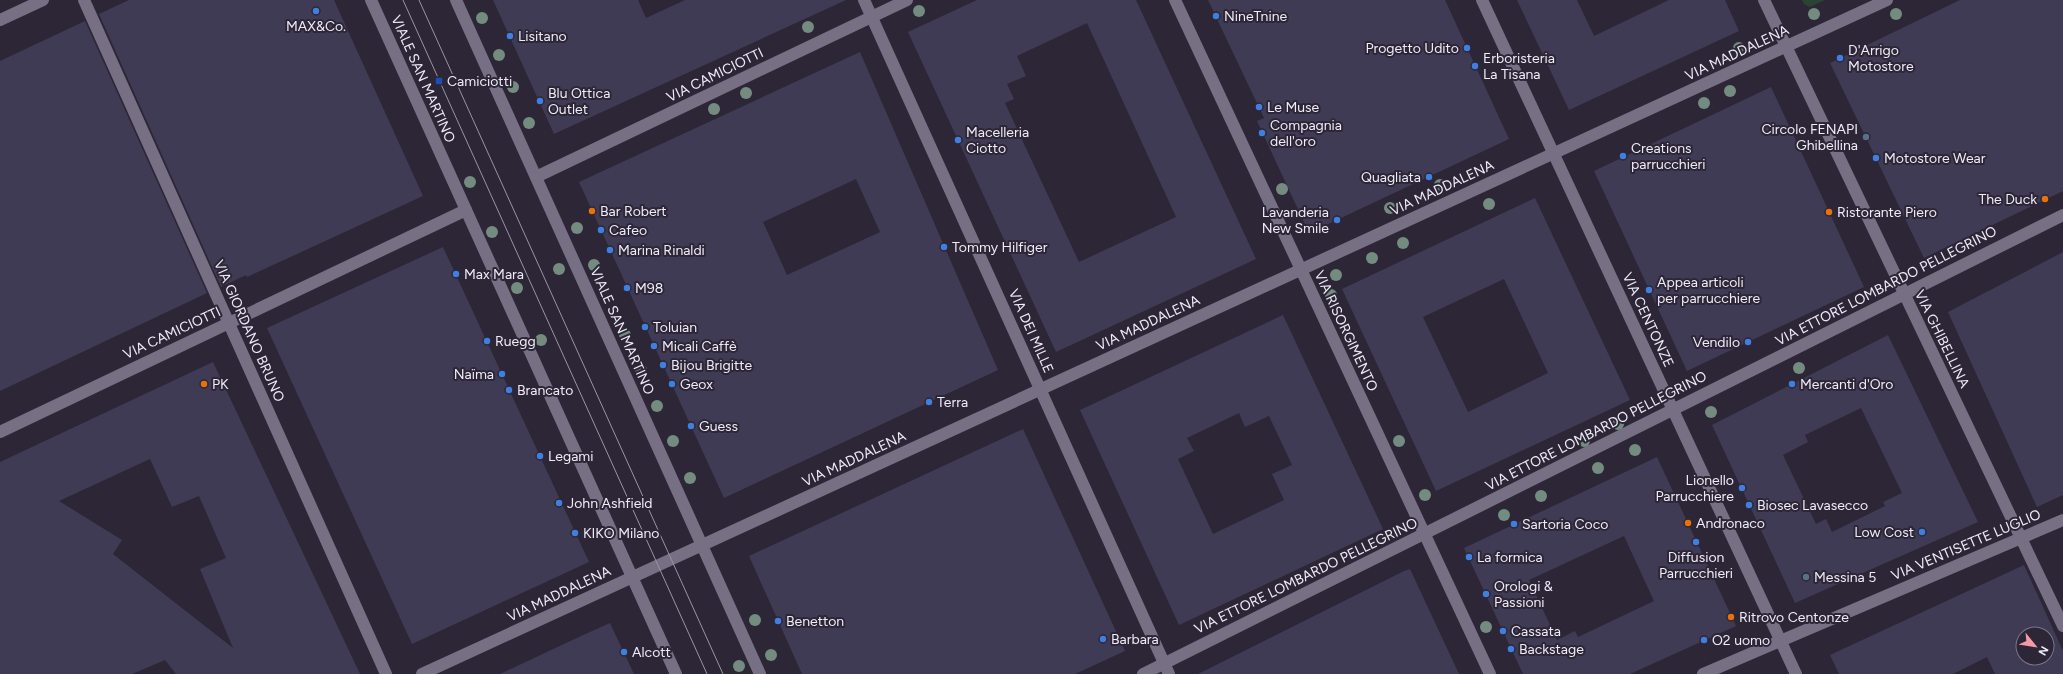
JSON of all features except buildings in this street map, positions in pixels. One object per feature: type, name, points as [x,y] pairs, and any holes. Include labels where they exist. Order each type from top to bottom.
[{"type":"street","points":[[0,20],[42,0]]},
{"type":"street","name":"VIA GIORDANO BRUNO","points":[[84,0],[386,674]]},
{"type":"street","name":"VIALE SAN MARTINO","points":[[371,0],[676,674]]},
{"type":"street","name":"VIALE SAN MARTINO","points":[[456,0],[760,674]]},
{"type":"street","name":"VIA DEI MILLE","points":[[864,0],[1167,669]]},
{"type":"street","name":"VIA CAMICIOTTI","points":[[536,177],[907,0]]},
{"type":"street","name":"VIA RISORGIMENTO","points":[[1175,0],[1490,674]]},
{"type":"street","name":"VIA CENTONZE","points":[[1482,0],[1796,674]]},
{"type":"street","name":"VIA GHIBELLINA","points":[[1764,0],[2063,626]]},
{"type":"street","name":"VIA MADDALENA","points":[[422,674],[1887,0]]},
{"type":"street","name":"VIA CAMICIOTTI","points":[[0,432],[466,210]]},
{"type":"street","name":"VIA ETTORE LOMBARDO PELLEGRINO","points":[[1143,674],[1167,669],[1425,534],[2063,215]]},
{"type":"street","name":"VIA VENTISETTE LUGLIO","points":[[1703,674],[2063,520]]},
{"type":"green space","points":[[1802,0],[1825,0],[1810,7],[1804,4]]},
{"type":"tram line","points":[[403,0],[707,674]]},
{"type":"tram line","points":[[419,0],[723,674]]},
{"type":"place","name":"MAX&Co.","points":[[316,11]]},
{"type":"place","name":"NineTnine","points":[[1216,16]]},
{"type":"place","name":"Lisitano","points":[[510,36]]},
{"type":"place","name":"Progetto Udito","points":[[1467,48]]},
{"type":"place","name":"D'Arrigo Motostore","points":[[1840,58]]},
{"type":"place","name":"Erboristeria La Tisana","points":[[1475,66]]},
{"type":"place","name":"Camiciotti","points":[[439,81]]},
{"type":"place","name":"Blu Ottica Outlet","points":[[540,101]]},
{"type":"place","name":"Le Muse","points":[[1259,107]]},
{"type":"place","name":"Compagnia dell'oro","points":[[1262,133]]},
{"type":"place","name":"Circolo FENAPI Ghibellina","points":[[1866,137]]},
{"type":"place","name":"Macelleria Ciotto","points":[[958,140]]},
{"type":"place","name":"Creations parrucchieri","points":[[1623,156]]},
{"type":"place","name":"Motostore Wear","points":[[1876,158]]},
{"type":"place","name":"Quagliata","points":[[1429,177]]},
{"type":"place","name":"The Duck","points":[[2045,199]]},
{"type":"place","name":"Bar Robert","points":[[592,211]]},
{"type":"place","name":"Ristorante Piero","points":[[1829,212]]},
{"type":"place","name":"Lavanderia New Smile","points":[[1337,220]]},
{"type":"place","name":"Cafeo","points":[[601,230]]},
{"type":"place","name":"Tommy Hilfiger","points":[[944,247]]},
{"type":"place","name":"Marina Rinaldi","points":[[610,250]]},
{"type":"place","name":"Max Mara","points":[[456,274]]},
{"type":"place","name":"M98","points":[[627,288]]},
{"type":"place","name":"Appea articoli per parrucchiere","points":[[1649,290]]},
{"type":"place","name":"Toluian","points":[[645,327]]},
{"type":"place","name":"Ruegg","points":[[487,341]]},
{"type":"place","name":"Vendilo","points":[[1748,342]]},
{"type":"place","name":"Micali Caffè","points":[[654,346]]},
{"type":"place","name":"Bijou Brigitte","points":[[663,365]]},
{"type":"place","name":"Naïma","points":[[502,374]]},
{"type":"place","name":"PK","points":[[204,384]]},
{"type":"place","name":"Geox","points":[[672,384]]},
{"type":"place","name":"Mercanti d'Oro","points":[[1792,384]]},
{"type":"place","name":"Brancato","points":[[509,390]]},
{"type":"place","name":"Terra","points":[[929,402]]},
{"type":"place","name":"Guess","points":[[691,426]]},
{"type":"place","name":"Legami","points":[[540,456]]},
{"type":"place","name":"Lionello Parrucchiere","points":[[1742,488]]},
{"type":"place","name":"John Ashfield","points":[[559,503]]},
{"type":"place","name":"Biosec Lavasecco","points":[[1749,505]]},
{"type":"place","name":"Andronaco","points":[[1688,523]]},
{"type":"place","name":"Sartoria Coco","points":[[1514,524]]},
{"type":"place","name":"Low Cost","points":[[1922,532]]},
{"type":"place","name":"KIKO Milano","points":[[575,533]]},
{"type":"place","name":"Diffusion Parrucchieri","points":[[1696,542]]},
{"type":"place","name":"La formica","points":[[1469,557]]},
{"type":"place","name":"Messina 5","points":[[1806,577]]},
{"type":"place","name":"Orologi & Passioni","points":[[1486,594]]},
{"type":"place","name":"Ritrovo Centonze","points":[[1731,617]]},
{"type":"place","name":"Benetton","points":[[778,621]]},
{"type":"place","name":"Cassata","points":[[1503,631]]},
{"type":"place","name":"Barbara","points":[[1103,639]]},
{"type":"place","name":"O2 uomo","points":[[1704,640]]},
{"type":"place","name":"Backstage","points":[[1511,649]]},
{"type":"place","name":"Alcott","points":[[624,652]]}]
